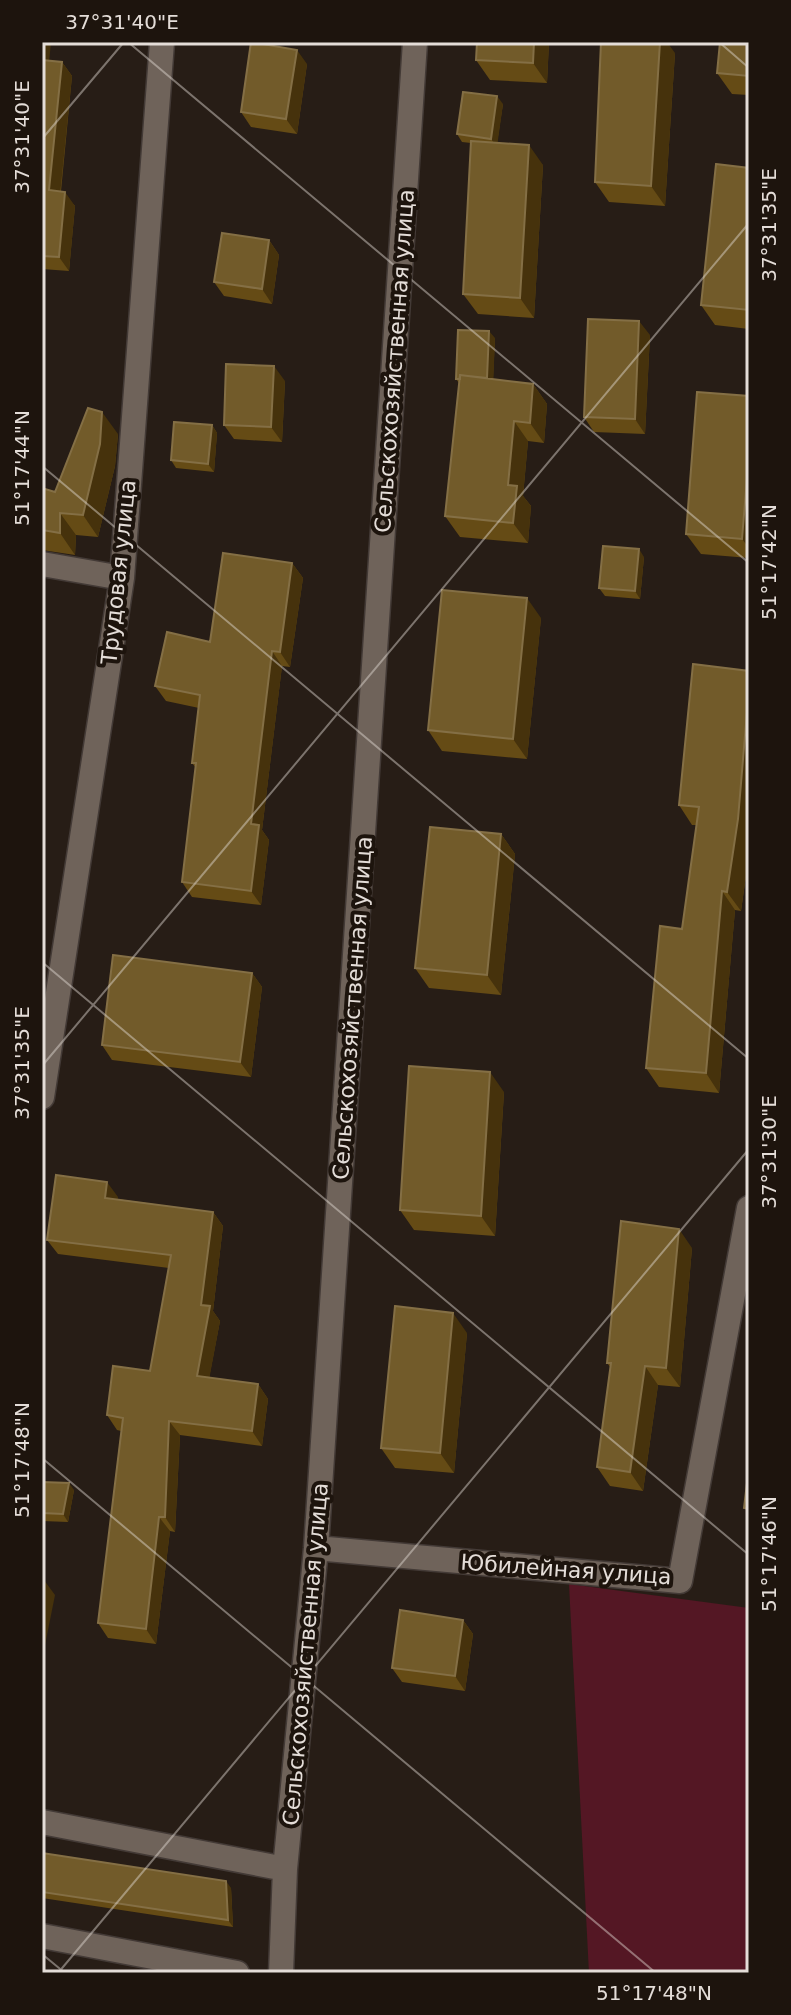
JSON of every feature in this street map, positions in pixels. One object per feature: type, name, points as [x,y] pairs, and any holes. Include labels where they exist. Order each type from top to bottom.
[{"type":"street","name":"Трудовая улица","points":[[42,1097],[122,578],[162,42]]},
{"type":"street","name":"Сельскохозяйственная улица","points":[[281,1973],[285,1869],[316,1548],[415,42]]},
{"type":"street","points":[[42,564],[122,578]]},
{"type":"street","name":"Юбилейная улица","points":[[316,1548],[680,1581],[749,1208]]},
{"type":"street","points":[[42,1822],[285,1869]]},
{"type":"street","points":[[42,1936],[237,1973]]},
{"type":"shaded area","points":[[569,1584],[749,1608],[749,1973],[589,1973]]},
{"type":"building","points":[[251,42],[297,50],[286,119],[241,112]]},
{"type":"building","points":[[477,42],[534,42],[533,63],[476,60]]},
{"type":"building","points":[[601,42],[660,42],[651,186],[595,182]]},
{"type":"building","points":[[720,42],[749,42],[749,76],[717,73]]},
{"type":"building","points":[[42,60],[62,62],[49,190],[65,192],[59,257],[42,256]]},
{"type":"building","points":[[463,92],[497,96],[491,139],[457,134]]},
{"type":"building","points":[[471,141],[529,145],[520,298],[463,294]]},
{"type":"building","points":[[716,164],[749,168],[749,310],[701,305]]},
{"type":"building","points":[[222,233],[269,240],[262,289],[214,282]]},
{"type":"building","points":[[588,319],[639,321],[635,419],[584,417]]},
{"type":"building","points":[[458,330],[489,331],[487,378],[460,375],[460,379],[456,379]]},
{"type":"building","points":[[226,364],[274,366],[271,427],[224,425]]},
{"type":"building","points":[[460,375],[533,384],[530,423],[514,421],[508,485],[517,486],[513,523],[445,516]]},
{"type":"building","points":[[697,392],[749,396],[749,454],[742,539],[686,534]]},
{"type":"building","points":[[88,408],[102,412],[100,444],[83,515],[60,513],[60,533],[42,530],[42,488],[55,492]]},
{"type":"building","points":[[174,422],[212,425],[208,464],[171,460]]},
{"type":"building","points":[[603,546],[639,549],[635,591],[599,588]]},
{"type":"building","points":[[223,553],[292,563],[280,652],[272,651],[251,824],[259,825],[251,891],[182,882],[196,763],[192,763],[200,695],[155,686],[167,632],[210,642]]},
{"type":"building","points":[[442,590],[527,598],[513,739],[428,730]]},
{"type":"building","points":[[693,664],[749,671],[738,819],[727,892],[722,891],[706,1073],[646,1068],[660,926],[682,929],[699,807],[679,805]]},
{"type":"building","points":[[430,827],[501,834],[487,975],[415,968]]},
{"type":"building","points":[[113,955],[252,973],[240,1062],[102,1045]]},
{"type":"building","points":[[409,1066],[490,1072],[481,1216],[400,1210]]},
{"type":"building","points":[[56,1175],[107,1182],[105,1198],[213,1212],[201,1305],[210,1306],[197,1376],[258,1384],[252,1431],[169,1421],[165,1517],[159,1517],[146,1629],[98,1623],[123,1418],[107,1415],[113,1366],[150,1371],[171,1255],[47,1240]]},
{"type":"building","points":[[621,1221],[679,1229],[666,1368],[645,1366],[630,1472],[597,1467],[611,1363],[607,1363]]},
{"type":"building","points":[[395,1306],[453,1313],[440,1453],[381,1448]]},
{"type":"building","points":[[749,1466],[749,1509],[744,1508]]},
{"type":"building","points":[[42,1482],[69,1483],[63,1514],[42,1513]]},
{"type":"building","points":[[400,1610],[463,1620],[455,1676],[392,1668]]},
{"type":"building","points":[[42,1853],[226,1881],[228,1920],[42,1892]]}]
